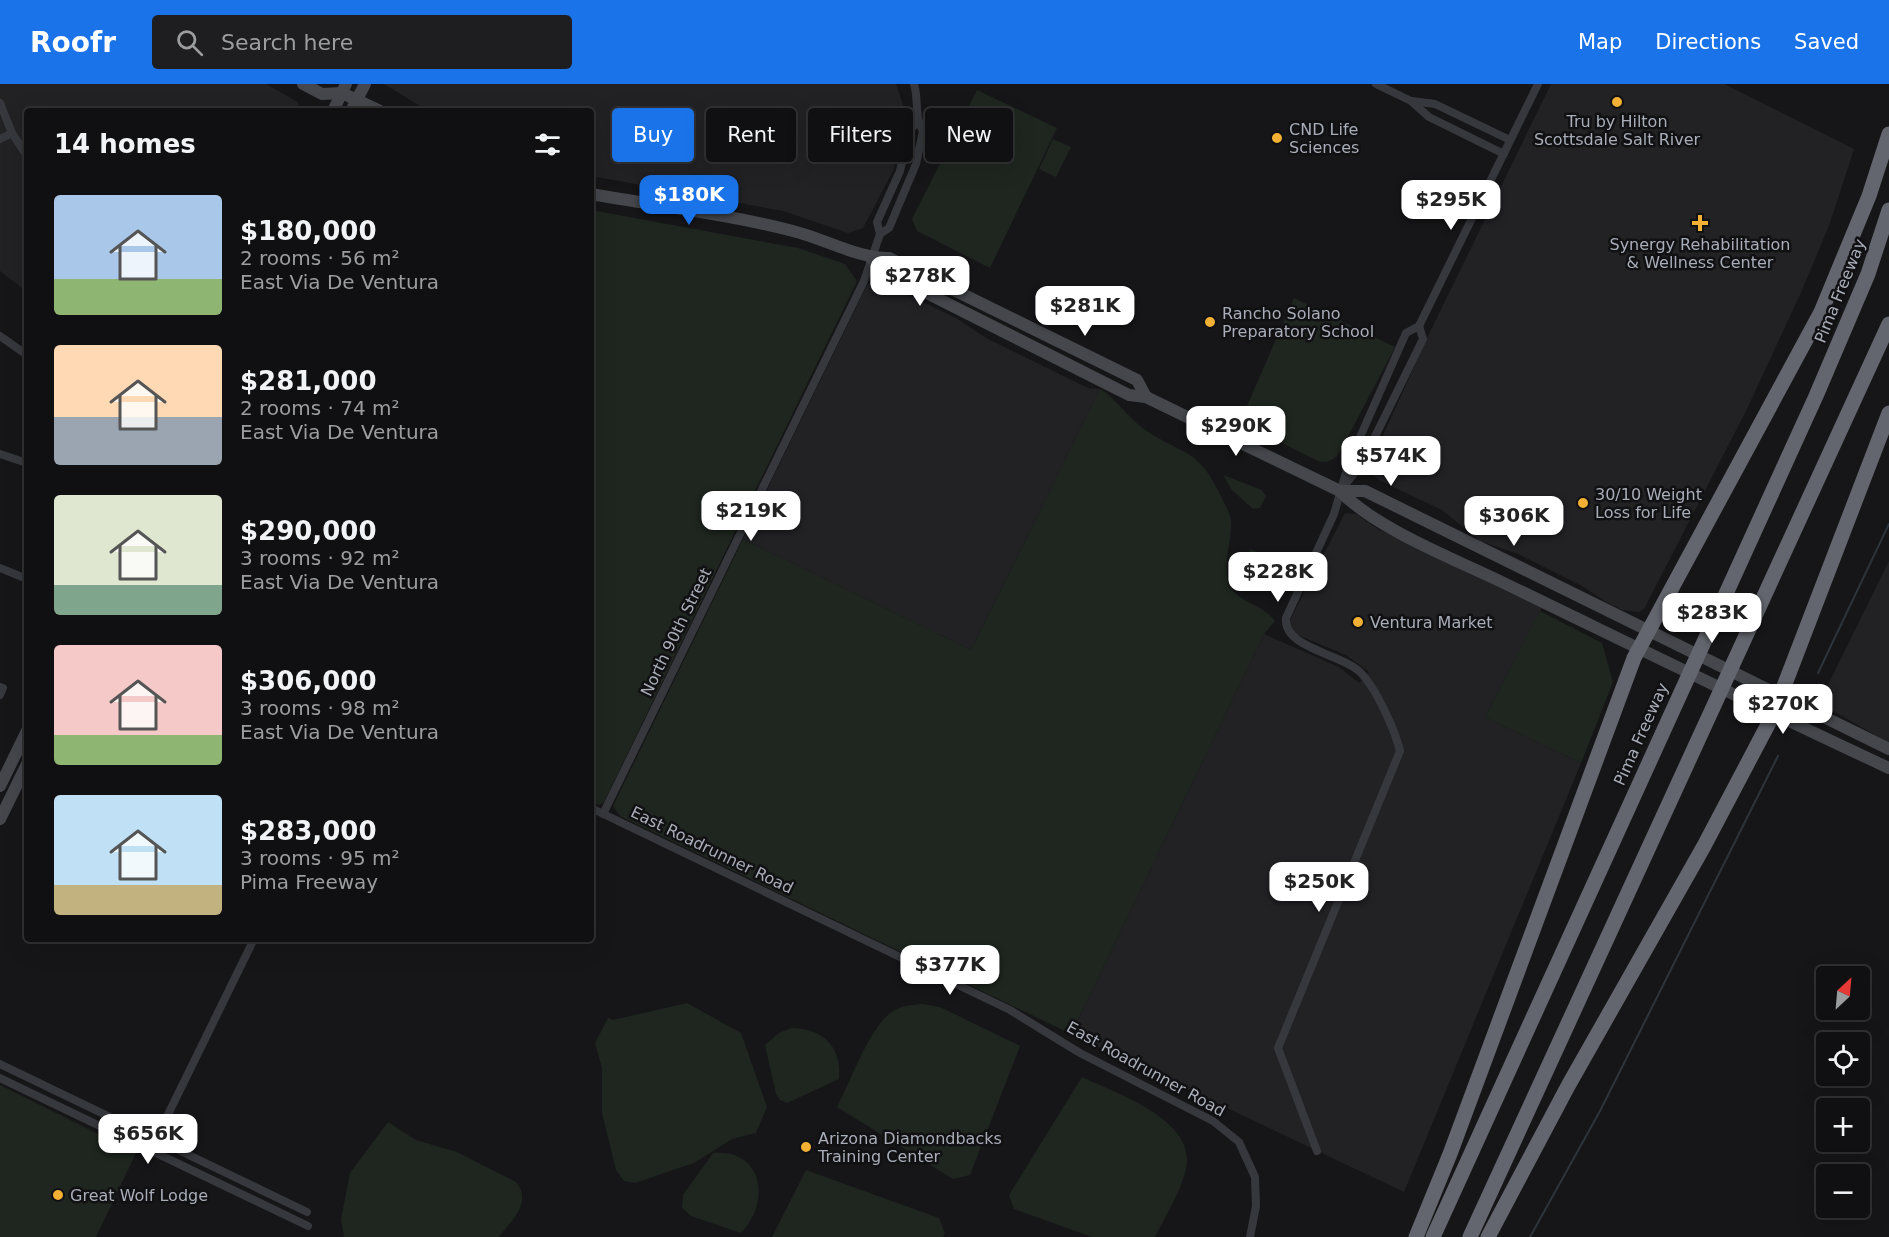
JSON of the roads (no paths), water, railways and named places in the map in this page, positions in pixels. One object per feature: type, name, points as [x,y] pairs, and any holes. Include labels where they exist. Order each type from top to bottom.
[{"type":"highway","points":[[1416,1237],[1450,1155],[1639,648],[1821,312],[1869,196],[1889,134]]},
{"type":"highway","name":"Pima Freeway","points":[[1433,1237],[1846,328],[1889,210]]},
{"type":"highway","points":[[1470,1237],[1889,324]]},
{"type":"highway","points":[[1488,1237],[1568,1086],[1704,846],[1773,715],[1889,413]]},
{"type":"main road","points":[[303,84],[322,94],[341,87]]},
{"type":"main road","points":[[341,87],[354,105],[365,84]]},
{"type":"main road","points":[[334,108],[341,87]]},
{"type":"main road","points":[[594,195],[767,225],[816,237],[872,258],[883,271],[991,327],[1129,395],[1146,397],[1340,491],[1356,508],[1384,523],[1773,715],[1889,768]]},
{"type":"main road","points":[[1340,491],[1365,491],[1889,749]]},
{"type":"main road","points":[[0,786],[24,737]]},
{"type":"main road","points":[[0,819],[24,770]]},
{"type":"street","name":"North 90th Street","points":[[880,234],[889,228],[916,164],[923,131],[917,122],[918,102],[914,84]]},
{"type":"street","points":[[1376,84],[1411,101],[1428,117],[1507,147]]},
{"type":"street","points":[[1317,1151],[1278,1048],[1400,751],[1369,682],[1359,670],[1296,640],[1291,637],[1285,626],[1288,612],[1334,514],[1349,462],[1406,333],[1419,326],[1538,84]]},
{"type":"street","points":[[1411,101],[1435,104],[1507,147]]},
{"type":"street","points":[[0,103],[12,133],[24,151]]},
{"type":"street","name":"North 90th Street","points":[[603,813],[858,291],[880,234],[877,222],[900,171],[910,130],[917,122]]},
{"type":"street","points":[[0,139],[12,133]]},
{"type":"street","points":[[1340,491],[1361,465],[1423,339],[1419,326]]},
{"type":"street","points":[[0,336],[24,353]]},
{"type":"street","points":[[0,454],[24,462]]},
{"type":"street","points":[[0,568],[24,578]]},
{"type":"street","points":[[0,687],[3,688],[0,695]]},
{"type":"street","name":"East Roadrunner Road","points":[[594,809],[1010,1011],[1080,1053],[1213,1121],[1239,1142],[1255,1177],[1256,1206],[1250,1237]]},
{"type":"street","points":[[151,1151],[253,942]]},
{"type":"street","points":[[0,1064],[308,1212]]},
{"type":"street","points":[[0,1078],[308,1226]]},
{"type":"waterway","points":[[1818,673],[1889,524]]},
{"type":"waterway","points":[[1530,1237],[1600,1111],[1778,756]]},
{"type":"place","name":"Tru by Hilton Scottsdale Salt River","points":[[1617,102]]},
{"type":"place","name":"CND Life Sciences","points":[[1277,138]]},
{"type":"place","name":"Synergy Rehabilitation & Wellness Center","points":[[1700,223]]},
{"type":"place","name":"Rancho Solano Preparatory School","points":[[1210,322]]},
{"type":"place","name":"30/10 Weight Loss for Life","points":[[1583,503]]},
{"type":"place","name":"Ventura Market","points":[[1358,622]]},
{"type":"place","name":"Arizona Diamondbacks Training Center","points":[[806,1147]]},
{"type":"place","name":"Great Wolf Lodge","points":[[58,1195]]}]
